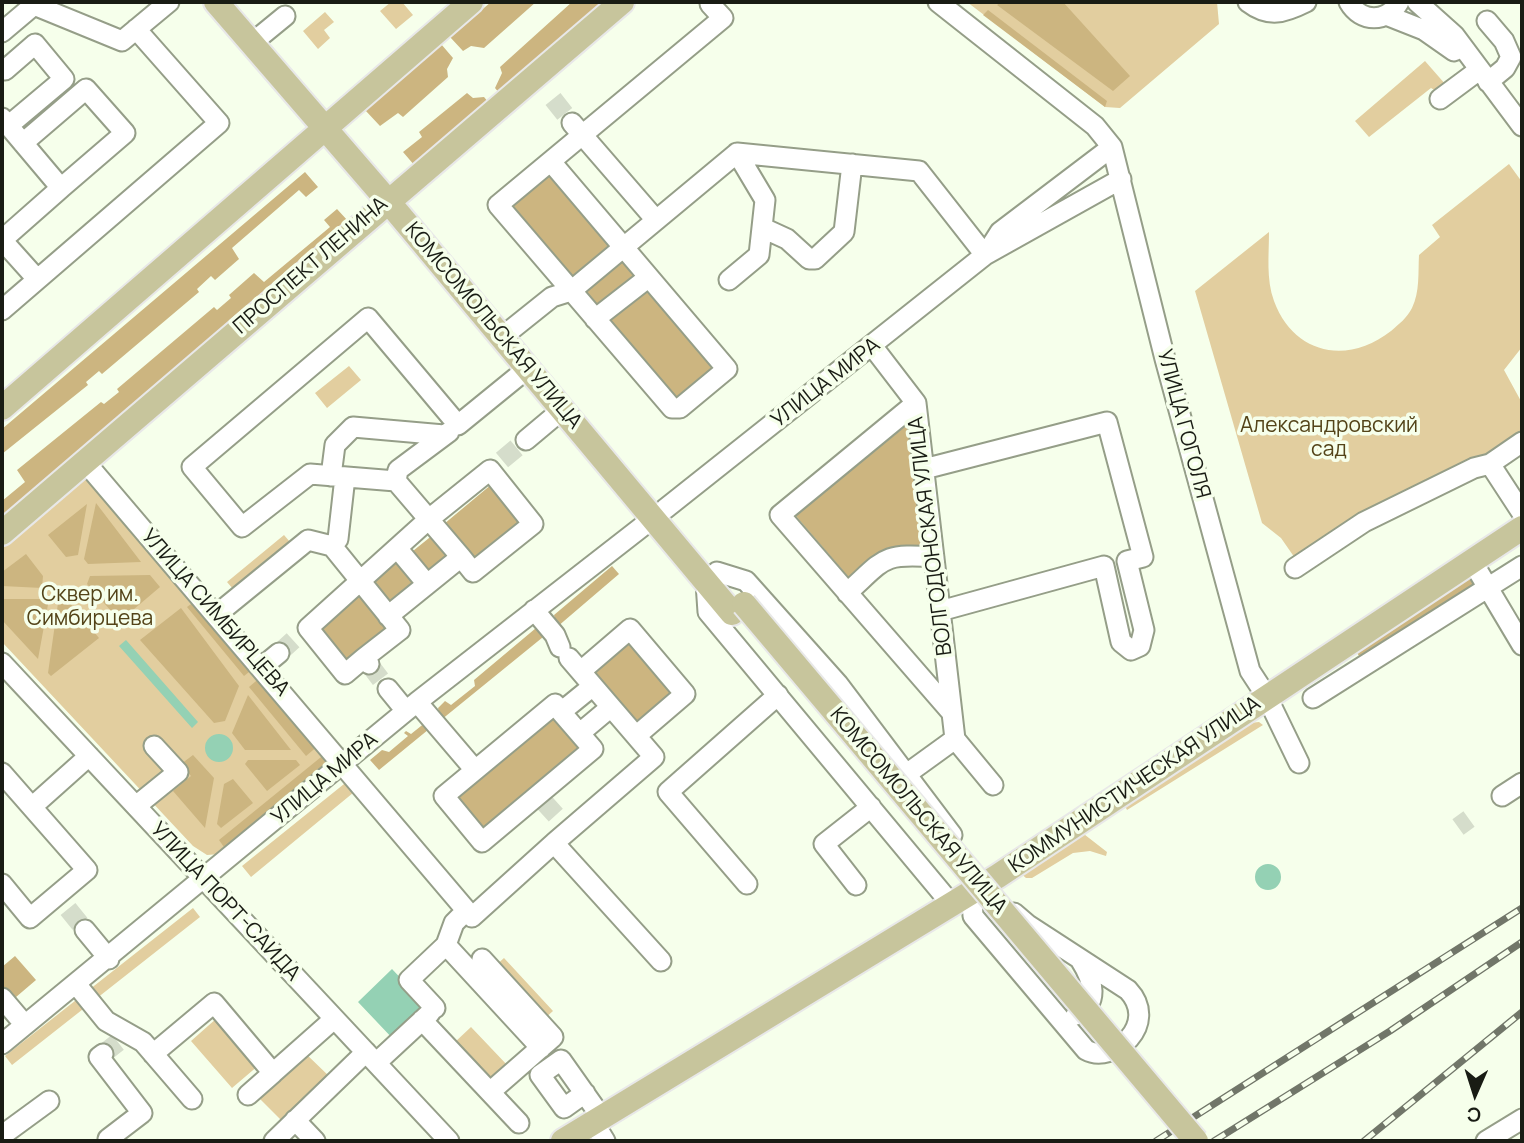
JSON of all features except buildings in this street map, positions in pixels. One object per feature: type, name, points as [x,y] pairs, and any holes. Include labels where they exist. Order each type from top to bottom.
[{"type":"main road","name":"КОМСОМОЛЬСКАЯ УЛИЦА","points":[[216,2],[632,491],[658,514],[712,577],[1181,1141]]},
{"type":"main road","points":[[2,408],[471,2]]},
{"type":"main road","name":"ПРОСПЕКТ ЛЕНИНА","points":[[2,533],[387,200],[622,2]]},
{"type":"main road","name":"КОММУНИСТИЧЕСКАЯ УЛИЦА","points":[[563,1141],[600,1127],[922,920],[957,909],[981,886],[1522,528]]},
{"type":"main road","name":"КОМСОМОЛЬСКАЯ УЛИЦА","points":[[738,609],[1196,1141]]},
{"type":"street","points":[[2,32],[34,5],[122,41],[169,2]]},
{"type":"street","points":[[938,2],[1095,126],[1112,147]]},
{"type":"street","points":[[1253,5],[1278,13],[1306,2]]},
{"type":"street","points":[[1349,2],[1364,17],[1392,8],[1444,41],[1486,82]]},
{"type":"street","points":[[1417,2],[1454,35],[1486,82],[1522,126]]},
{"type":"street","points":[[552,163],[727,369],[680,408],[672,408],[499,205],[552,163],[578,129],[723,18],[710,4]]},
{"type":"street","points":[[252,43],[285,16]]},
{"type":"street","points":[[1440,99],[1486,82],[1505,68],[1511,57],[1504,41],[1487,21]]},
{"type":"street","points":[[2,310],[219,123],[136,29]]},
{"type":"street","points":[[3,69],[35,44],[64,79],[5,122],[61,188]]},
{"type":"street","points":[[23,143],[86,89],[124,134],[61,188],[5,249],[37,279]]},
{"type":"street","points":[[578,129],[656,220]]},
{"type":"street","name":"УЛИЦА ГОГОЛЯ","points":[[1112,147],[1165,359],[1250,671],[1267,697],[1299,763]]},
{"type":"street","name":"УЛИЦА МИРА","points":[[985,255],[1000,232],[1112,147]]},
{"type":"street","points":[[729,280],[759,255],[765,200],[737,153]]},
{"type":"street","points":[[502,337],[552,298],[571,291],[737,153],[919,171],[985,255]]},
{"type":"street","points":[[763,228],[787,239],[808,259],[815,259],[844,232],[852,164]]},
{"type":"street","name":"УЛИЦА МИРА","points":[[2,1044],[109,959],[412,707],[873,347],[985,255],[1121,179]]},
{"type":"street","points":[[595,318],[649,277]]},
{"type":"street","points":[[216,615],[308,540],[332,546],[361,582],[388,616],[400,629],[367,661],[345,674],[304,631],[361,582],[429,519],[496,465],[533,524],[473,572],[429,519],[396,481],[310,474],[243,527],[192,467],[368,318],[451,430]]},
{"type":"street","name":"ВОЛГОДОНСКАЯ УЛИЦА","points":[[873,347],[916,404],[955,739]]},
{"type":"street","points":[[396,481],[398,470],[528,368]]},
{"type":"street","points":[[916,404],[780,515],[952,713]]},
{"type":"street","points":[[526,440],[563,409]]},
{"type":"street","points":[[924,469],[1107,422],[1143,557],[1127,561],[1144,630],[1140,646],[1131,650],[1121,642],[1104,566],[940,611]]},
{"type":"street","points":[[332,546],[338,539],[335,445],[352,427],[451,430]]},
{"type":"street","points":[[1295,568],[1364,522],[1474,468],[1490,464],[1522,442]]},
{"type":"street","name":"УЛИЦА СИМБИРЦЕВА","points":[[86,463],[262,667],[466,911]]},
{"type":"street","points":[[1490,464],[1522,513]]},
{"type":"street","points":[[1313,698],[1522,567],[1501,542]]},
{"type":"street","points":[[397,548],[427,584]]},
{"type":"street","points":[[388,616],[461,557]]},
{"type":"street","points":[[847,593],[886,557],[934,557]]},
{"type":"street","points":[[1472,561],[1522,645]]},
{"type":"street","points":[[712,577],[746,581],[838,684],[908,773],[981,886],[1028,925],[1133,996],[1140,1023],[1122,1043],[1112,1050],[1093,1054],[1086,1050],[1056,1014],[957,909],[708,612],[712,577]]},
{"type":"street","points":[[519,1123],[490,1092],[409,980],[446,945],[454,923],[466,911],[472,918],[554,844],[567,827],[654,757],[576,665],[534,610]]},
{"type":"street","points":[[561,712],[576,665],[631,629],[685,694],[636,736]]},
{"type":"street","points":[[262,667],[279,653]]},
{"type":"street","name":"УЛИЦА ПОРТ-САИДА","points":[[2,663],[449,1141]]},
{"type":"street","points":[[388,689],[412,707],[475,770]]},
{"type":"street","points":[[747,884],[668,792],[778,695]]},
{"type":"street","points":[[555,704],[580,733],[593,750],[540,798],[482,842],[444,796],[555,704]]},
{"type":"street","points":[[580,733],[611,707]]},
{"type":"street","points":[[908,773],[955,739],[993,785]]},
{"type":"street","points":[[136,806],[178,772],[154,746]]},
{"type":"street","points":[[33,806],[89,756]]},
{"type":"street","points":[[2,773],[87,870],[62,902],[30,918],[2,884]]},
{"type":"street","points":[[1502,796],[1522,783]]},
{"type":"street","points":[[856,886],[824,844],[871,807]]},
{"type":"street","points":[[554,844],[661,961]]},
{"type":"street","points":[[85,930],[109,959]]},
{"type":"street","points":[[446,945],[541,1048]]},
{"type":"street","points":[[482,959],[553,1037],[490,1092]]},
{"type":"street","points":[[1056,1014],[1067,1019],[1089,1006],[1093,987],[1079,959]]},
{"type":"street","points":[[76,984],[106,1021],[125,1037],[143,1042],[192,1099]]},
{"type":"street","points":[[2,998],[25,1025]]},
{"type":"street","points":[[153,1054],[214,1003],[273,1073]]},
{"type":"street","points":[[274,1141],[295,1120],[432,1011]]},
{"type":"street","points":[[247,1095],[334,1019]]},
{"type":"street","points":[[103,1054],[99,1058],[142,1113],[108,1139]]},
{"type":"street","points":[[585,1093],[600,1127]]},
{"type":"street","points":[[8,1132],[49,1101]]},
{"type":"street","points":[[1486,1141],[1522,1119]]},
{"type":"street","points":[[295,1120],[315,1141]]},
{"type":"green space","points":[[391,2],[402,2],[413,15],[396,29],[380,11]]},
{"type":"green space","points":[[967,2],[1217,2],[1219,24],[1120,108],[1105,107]]},
{"type":"green space","points":[[325,12],[334,22],[324,30],[330,38],[318,49],[303,31]]},
{"type":"green space","points":[[1425,61],[1446,85],[1436,91],[1431,88],[1369,137],[1355,121]]},
{"type":"green space","name":"Александровский сад","points":[[1509,164],[1522,182],[1522,347],[1504,370],[1522,403],[1522,434],[1490,459],[1297,561],[1281,538],[1262,523],[1195,291],[1269,232],[1268,267],[1271,293],[1283,319],[1295,333],[1308,343],[1340,351],[1374,342],[1400,323],[1415,302],[1419,255],[1440,237],[1432,225]]},
{"type":"green space","points":[[349,366],[361,380],[327,408],[315,393]]},
{"type":"green space","name":"Сквер им. Симбирцева","points":[[86,469],[328,756],[220,854],[207,855],[193,846],[2,642],[2,540]]},
{"type":"green space","points":[[284,535],[290,542],[233,589],[227,582]]},
{"type":"green space","points":[[1259,722],[1263,725],[1127,810],[1125,806],[1250,723]]},
{"type":"green space","points":[[349,780],[359,788],[251,877],[242,866]]},
{"type":"green space","points":[[1080,831],[1107,852],[1106,856],[1090,851],[1073,853],[1032,878],[1026,878],[1019,872]]},
{"type":"green space","points":[[193,908],[200,917],[12,1065],[5,1056]]},
{"type":"green space","points":[[504,958],[553,1011],[543,1020],[494,967]]},
{"type":"green space","points":[[217,1018],[259,1065],[232,1088],[191,1041]]},
{"type":"green space","points":[[471,1027],[509,1067],[491,1083],[454,1043]]},
{"type":"green space","points":[[304,1052],[331,1078],[285,1124],[259,1098]]},
{"type":"shaded area","points":[[491,2],[536,2],[484,48],[471,46],[463,51],[450,37]]},
{"type":"shaded area","points":[[572,2],[605,2],[500,94],[495,88],[502,73],[500,67]]},
{"type":"shaded area","points":[[1001,2],[1063,2],[1130,76],[1113,91],[997,5]]},
{"type":"shaded area","points":[[988,10],[1107,101],[1105,107],[983,15]]},
{"type":"shaded area","points":[[441,44],[453,58],[447,69],[448,77],[403,117],[398,113],[380,126],[365,110]]},
{"type":"shaded area","points":[[467,93],[473,98],[484,97],[489,103],[415,166],[403,152],[422,137],[419,132]]},
{"type":"shaded area","points":[[550,170],[615,247],[572,284],[507,207]]},
{"type":"shaded area","points":[[305,172],[318,187],[306,197],[299,190],[232,248],[239,259],[215,280],[211,276],[197,289],[199,292],[102,374],[99,371],[86,382],[88,385],[2,454],[2,429]]},
{"type":"shaded area","points":[[337,209],[348,221],[2,518],[2,501],[25,482],[17,470],[101,402],[104,404],[119,392],[117,389],[214,307],[217,310],[231,298],[229,295],[254,273],[264,282],[330,227],[324,220]]},
{"type":"shaded area","points":[[621,255],[640,278],[597,313],[578,290]]},
{"type":"shaded area","points":[[647,287],[714,366],[674,401],[606,322]]},
{"type":"shaded area","points":[[912,421],[922,548],[851,580],[795,515]]},
{"type":"shaded area","points":[[492,484],[525,522],[476,563],[444,524]]},
{"type":"shaded area","points":[[96,503],[141,562],[88,564],[84,559]]},
{"type":"shaded area","points":[[87,504],[78,555],[66,557],[48,535]]},
{"type":"shaded area","points":[[434,534],[453,558],[428,578],[408,555]]},
{"type":"shaded area","points":[[26,554],[43,576],[42,588],[2,586],[2,572]]},
{"type":"shaded area","points":[[400,560],[420,584],[393,606],[374,582]]},
{"type":"shaded area","points":[[612,566],[619,574],[557,627],[554,615]]},
{"type":"shaded area","points":[[150,575],[160,587],[120,621],[87,584],[90,576]]},
{"type":"shaded area","points":[[1471,575],[1478,585],[1364,663],[1357,653]]},
{"type":"shaded area","points":[[363,591],[394,629],[349,666],[318,627]]},
{"type":"shaded area","points":[[2,599],[49,599],[38,659],[2,620]]},
{"type":"shaded area","points":[[198,599],[254,668],[244,676],[187,607]]},
{"type":"shaded area","points":[[68,601],[99,638],[51,676],[48,673],[58,603]]},
{"type":"shaded area","points":[[181,608],[239,686],[225,721],[214,723],[140,640]]},
{"type":"shaded area","points":[[536,628],[548,633],[441,720],[438,708],[445,701],[451,705],[475,686],[474,680]]},
{"type":"shaded area","points":[[631,637],[677,692],[637,725],[591,671]]},
{"type":"shaded area","points":[[126,640],[198,722],[192,728],[119,646]]},
{"type":"shaded area","points":[[262,676],[319,745],[306,756],[249,687]]},
{"type":"shaded area","points":[[248,695],[291,750],[245,750],[232,733]]},
{"type":"shaded area","points":[[555,712],[585,747],[486,832],[455,796]]},
{"type":"shaded area","points":[[426,722],[434,725],[379,770],[370,760],[382,750],[389,752],[408,736],[404,733],[406,731],[411,734]]},
{"type":"shaded area","points":[[219,734],[229,738],[233,748],[229,758],[219,762],[209,758],[205,748],[209,738]]},
{"type":"shaded area","points":[[326,753],[329,763],[226,850],[219,840]]},
{"type":"shaded area","points":[[193,755],[214,778],[205,828],[173,791],[191,776],[181,764]]},
{"type":"shaded area","points":[[248,760],[296,760],[300,765],[267,791],[245,764]]},
{"type":"shaded area","points":[[233,779],[253,803],[221,828],[217,824],[224,784]]},
{"type":"shaded area","points":[[1268,864],[1277,868],[1281,877],[1277,886],[1268,890],[1259,886],[1255,877],[1259,868]]},
{"type":"shaded area","points":[[15,956],[36,980],[9,1003],[2,996],[2,967]]},
{"type":"shaded area","points":[[392,969],[429,1008],[395,1041],[358,1002]]},
{"type":"tunnel","points":[[553,99],[572,123]]},
{"type":"tunnel","points":[[502,460],[526,440]]},
{"type":"tunnel","points":[[279,653],[300,634]]},
{"type":"tunnel","points":[[369,664],[388,689]]},
{"type":"tunnel","points":[[543,801],[564,824]]},
{"type":"tunnel","points":[[1458,827],[1469,819]]},
{"type":"tunnel","points":[[68,909],[85,930]]},
{"type":"tunnel","points":[[103,1054],[121,1040]]},
{"type":"railway","points":[[1156,1141],[1522,908]]},
{"type":"railway","points":[[1214,1141],[1390,1031],[1522,942]]},
{"type":"railway","points":[[1364,1141],[1522,1012]]}]
